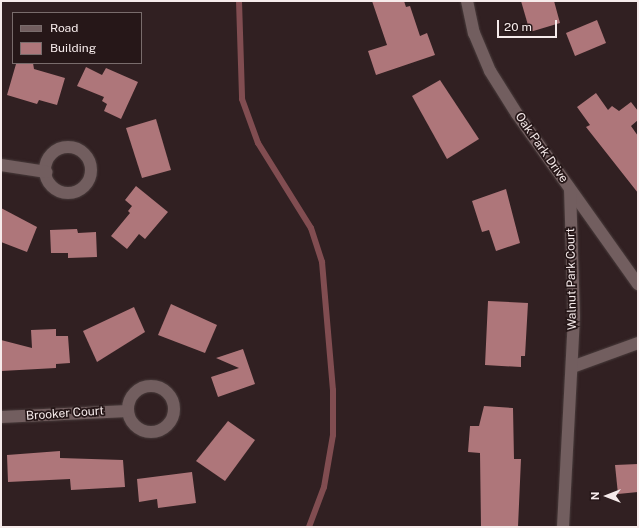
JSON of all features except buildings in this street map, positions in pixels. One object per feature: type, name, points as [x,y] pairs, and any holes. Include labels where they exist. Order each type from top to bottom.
[{"type":"street","name":"Oak Park Drive","points":[[467,1],[474,33],[490,70],[570,190],[638,284]]},
{"type":"street","points":[[1,165],[46,172]]},
{"type":"street","name":"Walnut Park Court","points":[[563,527],[574,316],[570,190]]},
{"type":"street","points":[[572,367],[638,343]]},
{"type":"street","name":"Brooker Court","points":[[1,417],[128,411]]},
{"type":"waterway","points":[[239,1],[242,99],[258,143],[311,228],[322,262],[333,390],[333,435],[324,487],[309,527]]}]
